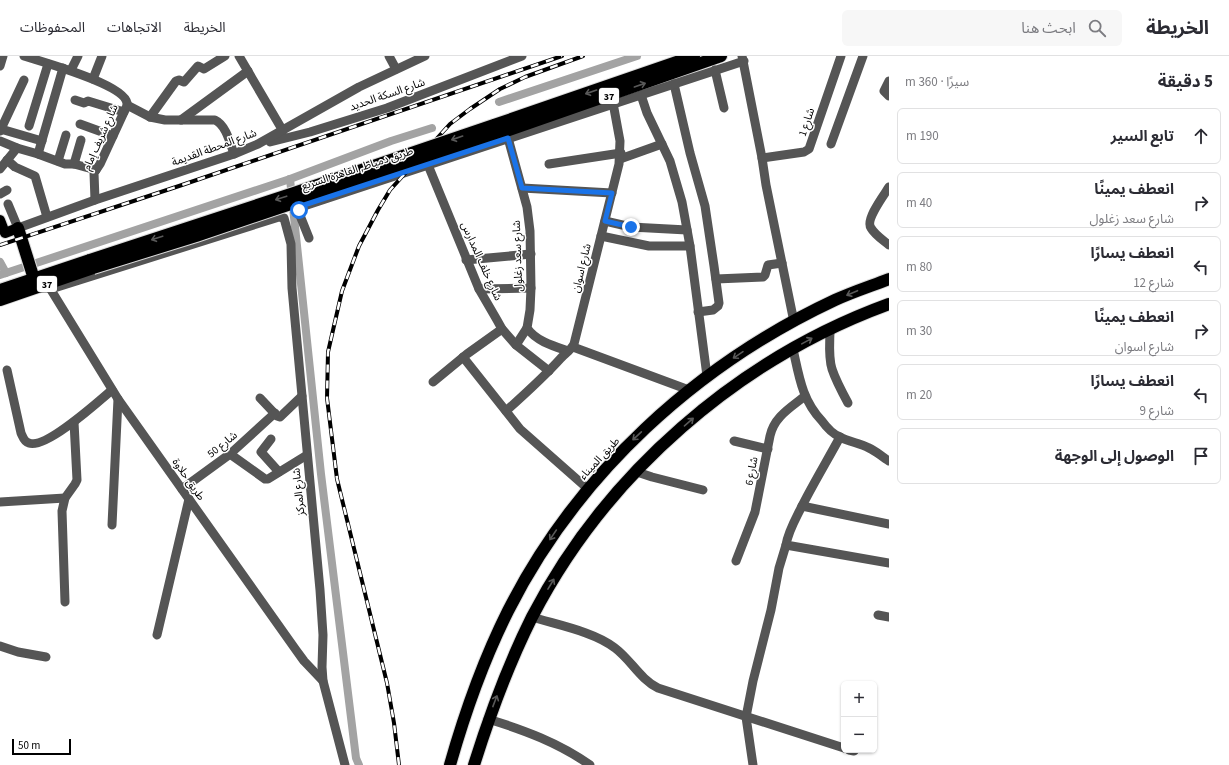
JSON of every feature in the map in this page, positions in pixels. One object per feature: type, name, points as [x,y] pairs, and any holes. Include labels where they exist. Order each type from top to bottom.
[{"type":"highway","name":"طريق دمياط, القاهرة السريع","points":[[500,133],[694,56]]},
{"type":"highway","name":"طريق دمياط, القاهرة السريع","points":[[0,300],[50,287],[92,264],[294,193],[500,133],[721,56]]},
{"type":"highway","points":[[18,228],[32,274]]},
{"type":"highway","name":"طريق دمياط, القاهرة السريع","points":[[0,290],[32,274],[92,264]]},
{"type":"highway","name":"طريق الميناء","points":[[450,765],[464,715],[477,680],[508,611],[522,585],[553,536],[588,489],[632,441],[689,390],[707,376],[748,348],[794,322],[836,300],[889,280]]},
{"type":"highway","points":[[474,765],[488,719],[515,652],[532,617],[567,558],[608,504],[637,472],[678,431],[703,409],[741,381],[793,349],[830,329],[869,311],[889,304]]},
{"type":"main road","points":[[0,220],[3,234]]},
{"type":"main road","name":"شارع المحطة القديمة","points":[[3,234],[18,228]]},
{"type":"street","points":[[0,66],[3,56]]},
{"type":"street","name":"شارع شريف إمام","points":[[24,56],[67,69],[109,86],[119,92],[127,102],[126,108],[94,176],[95,200]]},
{"type":"street","points":[[38,154],[67,69],[78,56]]},
{"type":"street","points":[[92,79],[102,56]]},
{"type":"street","points":[[150,117],[176,81],[179,80],[184,82],[198,66],[204,69],[225,56]]},
{"type":"street","points":[[239,56],[283,131]]},
{"type":"street","points":[[390,56],[396,69]]},
{"type":"street","name":"شارع السكة الحديد","points":[[258,144],[310,132],[388,108],[522,56]]},
{"type":"street","name":"شارع 1","points":[[762,158],[804,152],[809,149],[841,56]]},
{"type":"street","points":[[831,144],[863,56]]},
{"type":"street","name":"شارع المحطة القديمة","points":[[18,228],[95,200],[234,154],[258,144],[359,87],[419,57]]},
{"type":"street","points":[[309,238],[299,213],[301,206],[428,165],[500,133],[613,103],[674,84],[743,58],[766,185],[794,322]]},
{"type":"street","points":[[28,126],[48,64]]},
{"type":"street","points":[[714,70],[724,108]]},
{"type":"street","points":[[181,120],[248,71]]},
{"type":"street","points":[[24,80],[1,125],[42,141]]},
{"type":"street","points":[[889,81],[884,91],[889,96]]},
{"type":"street","points":[[674,84],[690,153],[705,206],[719,303],[713,310],[698,312]]},
{"type":"street","points":[[641,94],[647,112],[670,161],[682,202],[690,246],[707,376]]},
{"type":"street","points":[[76,100],[84,103],[88,101],[126,108],[150,117],[165,120],[211,119],[219,122],[222,126],[234,154]]},
{"type":"street","name":"شارع اسوان","points":[[506,411],[549,371],[570,349],[576,340],[620,156],[619,135],[613,103]]},
{"type":"street","points":[[80,124],[113,136]]},
{"type":"street","name":"شارع سعد زغلول","points":[[500,133],[522,188],[528,219],[531,254],[532,288],[530,310],[526,328],[516,345]]},
{"type":"street","points":[[58,161],[66,135]]},
{"type":"street","points":[[74,164],[81,140]]},
{"type":"street","points":[[0,141],[65,164],[74,164],[96,170]]},
{"type":"street","points":[[549,164],[620,156],[662,144]]},
{"type":"street","points":[[0,169],[17,148]]},
{"type":"street","points":[[7,160],[14,166],[35,176],[47,217]]},
{"type":"street","name":"شارع خلف المدارس","points":[[428,165],[479,289],[502,329],[516,345],[549,371]]},
{"type":"street","points":[[889,187],[873,213],[869,223],[870,227],[889,245]]},
{"type":"street","points":[[522,188],[612,193]]},
{"type":"street","points":[[8,204],[18,228]]},
{"type":"street","name":"شارع المركز","points":[[50,287],[282,217],[285,219],[291,244],[292,288],[323,635],[323,680],[345,765]]},
{"type":"street","points":[[605,221],[631,227],[687,230]]},
{"type":"street","points":[[601,236],[649,246],[690,246]]},
{"type":"street","points":[[466,260],[531,254]]},
{"type":"street","points":[[716,280],[763,276],[765,275],[768,265],[782,263]]},
{"type":"street","name":"طريق حلاوة","points":[[50,287],[118,399],[304,661],[323,680]]},
{"type":"street","points":[[479,289],[532,288]]},
{"type":"street","points":[[526,328],[545,342],[570,349],[689,390]]},
{"type":"street","points":[[433,382],[463,357],[502,329]]},
{"type":"street","points":[[830,329],[830,357],[832,368],[836,380],[848,403]]},
{"type":"street","points":[[793,349],[800,382],[805,396],[816,415],[828,429],[840,437],[869,448],[889,461]]},
{"type":"street","points":[[463,357],[520,429],[588,489]]},
{"type":"street","points":[[7,370],[22,434],[24,440],[28,443],[34,444],[42,442],[74,422],[112,390]]},
{"type":"street","points":[[260,398],[278,417],[281,417],[302,396]]},
{"type":"street","name":"شارع 6","points":[[736,561],[755,512],[771,430],[781,414],[805,396]]},
{"type":"street","points":[[112,525],[118,399]]},
{"type":"street","name":"شارع 50","points":[[182,489],[230,454],[275,413]]},
{"type":"street","points":[[65,602],[62,510],[65,498],[77,480],[74,422]]},
{"type":"street","points":[[753,765],[746,717],[752,681],[771,610],[779,568],[790,532],[802,506],[840,437]]},
{"type":"street","points":[[271,439],[261,452],[279,472]]},
{"type":"street","points":[[734,441],[768,448]]},
{"type":"street","points":[[230,454],[265,479],[268,479],[307,455]]},
{"type":"street","points":[[637,472],[703,490]]},
{"type":"street","points":[[0,502],[65,498]]},
{"type":"street","points":[[157,635],[189,499]]},
{"type":"street","points":[[802,506],[889,524]]},
{"type":"street","points":[[786,545],[889,563]]},
{"type":"street","points":[[878,615],[889,617]]},
{"type":"street","points":[[532,617],[602,639],[620,652],[647,681],[658,688],[841,747]]},
{"type":"street","points":[[0,646],[18,652],[46,657]]},
{"type":"street","points":[[488,719],[514,727],[550,742],[567,750],[590,765]]},
{"type":"waterway","points":[[499,102],[637,56]]},
{"type":"waterway","points":[[0,275],[290,179],[391,141],[432,128]]},
{"type":"waterway","points":[[290,179],[321,474],[356,758],[359,765]]},
{"type":"waterway","points":[[0,262],[6,273]]},
{"type":"railway","points":[[0,245],[562,56]]},
{"type":"railway","points":[[399,765],[387,683],[337,479],[327,398],[328,352],[342,291],[359,246],[390,190],[450,124],[500,89],[525,77],[583,56]]},
{"type":"route","points":[[299,210],[301,206],[508,138],[522,188],[612,193],[605,221],[631,227]]}]
